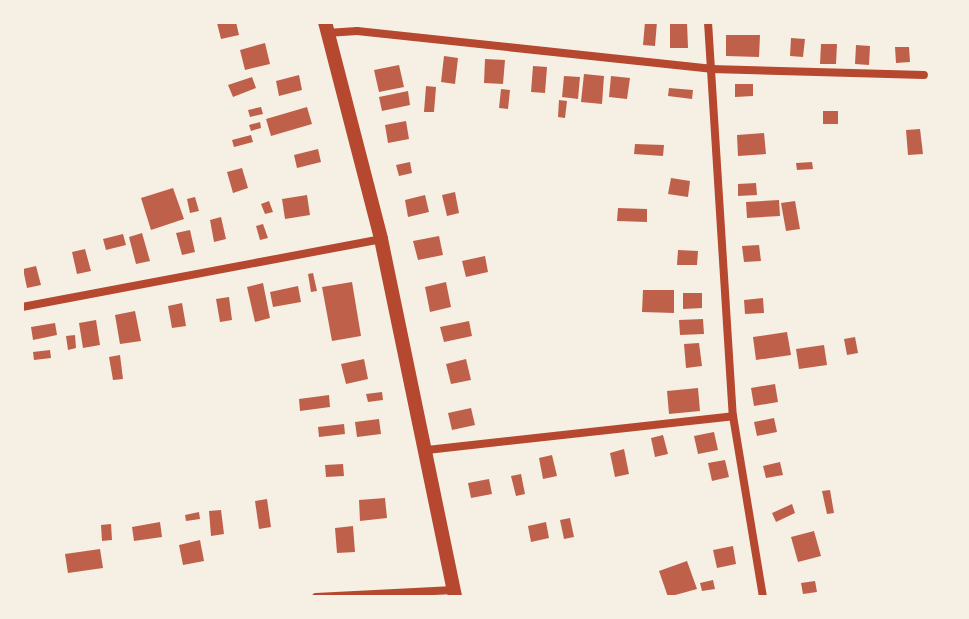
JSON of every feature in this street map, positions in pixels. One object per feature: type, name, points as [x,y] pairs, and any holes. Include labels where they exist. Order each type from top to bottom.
[{"type":"main road","points":[[326,28],[381,239],[455,593]]},
{"type":"street","points":[[708,22],[733,416],[763,597]]},
{"type":"street","points":[[326,28],[711,69],[924,75]]},
{"type":"street","points":[[22,307],[381,239]]},
{"type":"street","points":[[427,450],[733,416]]},
{"type":"street","points":[[316,597],[455,593]]},
{"type":"building","points":[[236,22],[239,35],[221,39],[217,23]]},
{"type":"building","points":[[645,22],[657,22],[655,46],[643,45]]},
{"type":"building","points":[[670,22],[687,22],[688,48],[670,48]]},
{"type":"building","points":[[726,35],[760,35],[759,57],[726,56]]},
{"type":"building","points":[[791,38],[805,39],[803,57],[790,56]]},
{"type":"building","points":[[265,43],[270,64],[245,70],[240,50]]},
{"type":"building","points":[[821,44],[837,44],[836,64],[820,64]]},
{"type":"building","points":[[856,45],[870,46],[869,65],[855,64]]},
{"type":"building","points":[[895,47],[909,47],[910,62],[896,63]]},
{"type":"building","points":[[444,56],[458,58],[455,84],[441,82]]},
{"type":"building","points":[[485,59],[505,60],[503,84],[484,83]]},
{"type":"building","points":[[399,65],[404,87],[379,92],[374,70]]},
{"type":"building","points":[[533,66],[547,67],[545,93],[531,92]]},
{"type":"building","points":[[584,74],[604,76],[602,104],[581,102]]},
{"type":"building","points":[[299,75],[302,90],[279,96],[276,81]]},
{"type":"building","points":[[564,76],[580,77],[578,99],[562,97]]},
{"type":"building","points":[[611,76],[630,78],[627,99],[609,97]]},
{"type":"building","points":[[252,77],[256,88],[233,97],[228,85]]},
{"type":"building","points":[[735,84],[753,84],[753,96],[735,97]]},
{"type":"building","points":[[426,86],[436,87],[434,112],[424,112]]},
{"type":"building","points":[[669,88],[693,90],[692,99],[668,96]]},
{"type":"building","points":[[501,89],[510,90],[508,109],[499,108]]},
{"type":"building","points":[[408,91],[410,105],[382,111],[379,97]]},
{"type":"building","points":[[559,100],[567,101],[565,118],[558,117]]},
{"type":"building","points":[[261,107],[263,114],[250,117],[248,110]]},
{"type":"building","points":[[307,107],[312,124],[271,136],[266,119]]},
{"type":"building","points":[[823,111],[838,111],[838,124],[823,124]]},
{"type":"building","points":[[406,121],[409,139],[388,143],[385,125]]},
{"type":"building","points":[[260,122],[261,128],[251,131],[249,125]]},
{"type":"building","points":[[920,129],[923,154],[908,155],[906,130]]},
{"type":"building","points":[[764,133],[766,154],[738,156],[737,135]]},
{"type":"building","points":[[251,135],[253,142],[234,147],[232,140]]},
{"type":"building","points":[[635,144],[664,145],[663,156],[634,154]]},
{"type":"building","points":[[318,149],[321,162],[297,168],[294,155]]},
{"type":"building","points":[[410,162],[412,173],[399,176],[396,165]]},
{"type":"building","points":[[812,162],[813,169],[797,170],[796,163]]},
{"type":"building","points":[[242,168],[248,188],[233,193],[227,172]]},
{"type":"building","points":[[671,178],[690,181],[688,197],[668,194]]},
{"type":"building","points":[[756,183],[757,195],[738,196],[738,184]]},
{"type":"building","points":[[173,188],[184,219],[151,230],[141,198]]},
{"type":"building","points":[[455,192],[459,213],[447,216],[442,195]]},
{"type":"building","points":[[307,195],[310,215],[285,219],[282,199]]},
{"type":"building","points":[[425,195],[429,212],[408,217],[405,200]]},
{"type":"building","points":[[195,197],[199,211],[190,213],[187,199]]},
{"type":"building","points":[[779,200],[780,216],[747,218],[746,202]]},
{"type":"building","points":[[269,201],[273,212],[265,214],[261,204]]},
{"type":"building","points":[[795,201],[800,229],[786,231],[781,203]]},
{"type":"building","points":[[618,208],[647,209],[647,222],[617,221]]},
{"type":"building","points":[[221,217],[226,239],[214,242],[210,220]]},
{"type":"building","points":[[263,224],[268,238],[260,240],[256,226]]},
{"type":"building","points":[[190,230],[195,252],[182,255],[176,233]]},
{"type":"building","points":[[142,233],[150,261],[136,264],[129,237]]},
{"type":"building","points":[[123,234],[126,245],[106,250],[103,239]]},
{"type":"building","points":[[439,236],[443,255],[418,260],[413,241]]},
{"type":"building","points":[[759,245],[761,261],[744,262],[742,246]]},
{"type":"building","points":[[85,249],[91,271],[77,274],[72,252]]},
{"type":"building","points":[[678,250],[698,251],[697,265],[677,265]]},
{"type":"building","points":[[485,256],[488,272],[466,277],[462,261]]},
{"type":"building","points":[[36,266],[41,285],[27,288],[23,269]]},
{"type":"building","points":[[313,273],[317,291],[311,292],[308,274]]},
{"type":"building","points":[[352,282],[361,336],[332,341],[322,287]]},
{"type":"building","points":[[446,282],[451,307],[430,312],[425,287]]},
{"type":"building","points":[[263,283],[270,318],[255,322],[247,287]]},
{"type":"building","points":[[298,286],[301,302],[273,307],[270,292]]},
{"type":"building","points":[[643,290],[674,290],[674,313],[642,312]]},
{"type":"building","points":[[683,293],[702,293],[702,308],[683,309]]},
{"type":"building","points":[[229,297],[232,320],[220,322],[216,299]]},
{"type":"building","points":[[763,298],[764,313],[745,314],[744,300]]},
{"type":"building","points":[[182,303],[186,326],[172,328],[168,306]]},
{"type":"building","points":[[135,311],[141,341],[120,344],[115,315]]},
{"type":"building","points":[[703,319],[704,334],[680,335],[679,320]]},
{"type":"building","points":[[96,320],[100,345],[83,348],[79,323]]},
{"type":"building","points":[[469,321],[472,336],[444,342],[440,327]]},
{"type":"building","points":[[55,323],[57,335],[33,340],[31,327]]},
{"type":"building","points":[[787,332],[791,355],[756,360],[753,337]]},
{"type":"building","points":[[75,335],[76,348],[68,350],[66,336]]},
{"type":"building","points":[[855,337],[858,353],[847,355],[844,339]]},
{"type":"building","points":[[699,343],[702,366],[686,368],[684,344]]},
{"type":"building","points":[[824,345],[827,365],[799,369],[796,349]]},
{"type":"building","points":[[50,350],[51,358],[34,360],[33,352]]},
{"type":"building","points":[[120,355],[123,379],[113,380],[109,357]]},
{"type":"building","points":[[364,359],[368,379],[346,384],[341,364]]},
{"type":"building","points":[[466,359],[471,380],[451,384],[446,364]]},
{"type":"building","points":[[775,384],[778,402],[754,406],[751,388]]},
{"type":"building","points":[[698,388],[700,411],[669,414],[667,391]]},
{"type":"building","points":[[382,392],[383,400],[368,402],[366,394]]},
{"type":"building","points":[[329,395],[330,407],[300,411],[299,399]]},
{"type":"building","points":[[471,408],[475,425],[452,430],[448,413]]},
{"type":"building","points":[[774,418],[777,432],[757,436],[754,422]]},
{"type":"building","points":[[379,419],[381,434],[357,437],[355,422]]},
{"type":"building","points":[[344,424],[345,434],[319,437],[318,427]]},
{"type":"building","points":[[714,432],[718,450],[698,454],[694,436]]},
{"type":"building","points":[[663,435],[668,454],[655,457],[651,438]]},
{"type":"building","points":[[624,449],[629,474],[615,477],[610,453]]},
{"type":"building","points":[[552,455],[557,476],[543,479],[539,458]]},
{"type":"building","points":[[725,460],[729,477],[712,481],[708,463]]},
{"type":"building","points":[[780,462],[783,475],[766,478],[763,466]]},
{"type":"building","points":[[343,464],[344,476],[326,477],[325,465]]},
{"type":"building","points":[[521,474],[525,494],[516,496],[511,476]]},
{"type":"building","points":[[489,479],[492,494],[471,498],[468,483]]},
{"type":"building","points":[[830,490],[834,513],[827,514],[822,491]]},
{"type":"building","points":[[385,498],[387,518],[360,521],[359,500]]},
{"type":"building","points":[[267,499],[271,527],[259,529],[255,501]]},
{"type":"building","points":[[792,504],[795,513],[776,522],[772,513]]},
{"type":"building","points":[[221,510],[224,534],[211,536],[209,511]]},
{"type":"building","points":[[199,512],[200,519],[186,521],[185,515]]},
{"type":"building","points":[[570,518],[574,537],[564,539],[560,520]]},
{"type":"building","points":[[160,522],[162,537],[134,541],[132,527]]},
{"type":"building","points":[[546,522],[549,538],[531,542],[528,526]]},
{"type":"building","points":[[111,524],[112,540],[102,541],[101,525]]},
{"type":"building","points":[[353,526],[355,552],[337,553],[335,528]]},
{"type":"building","points":[[814,531],[821,556],[798,562],[791,537]]},
{"type":"building","points":[[200,540],[204,561],[183,565],[179,545]]},
{"type":"building","points":[[733,546],[736,564],[717,568],[713,550]]},
{"type":"building","points":[[100,549],[103,568],[68,573],[65,554]]},
{"type":"building","points":[[687,561],[697,589],[668,597],[659,571]]},
{"type":"building","points":[[713,580],[715,589],[702,591],[700,583]]},
{"type":"building","points":[[815,581],[817,592],[803,594],[801,583]]}]
